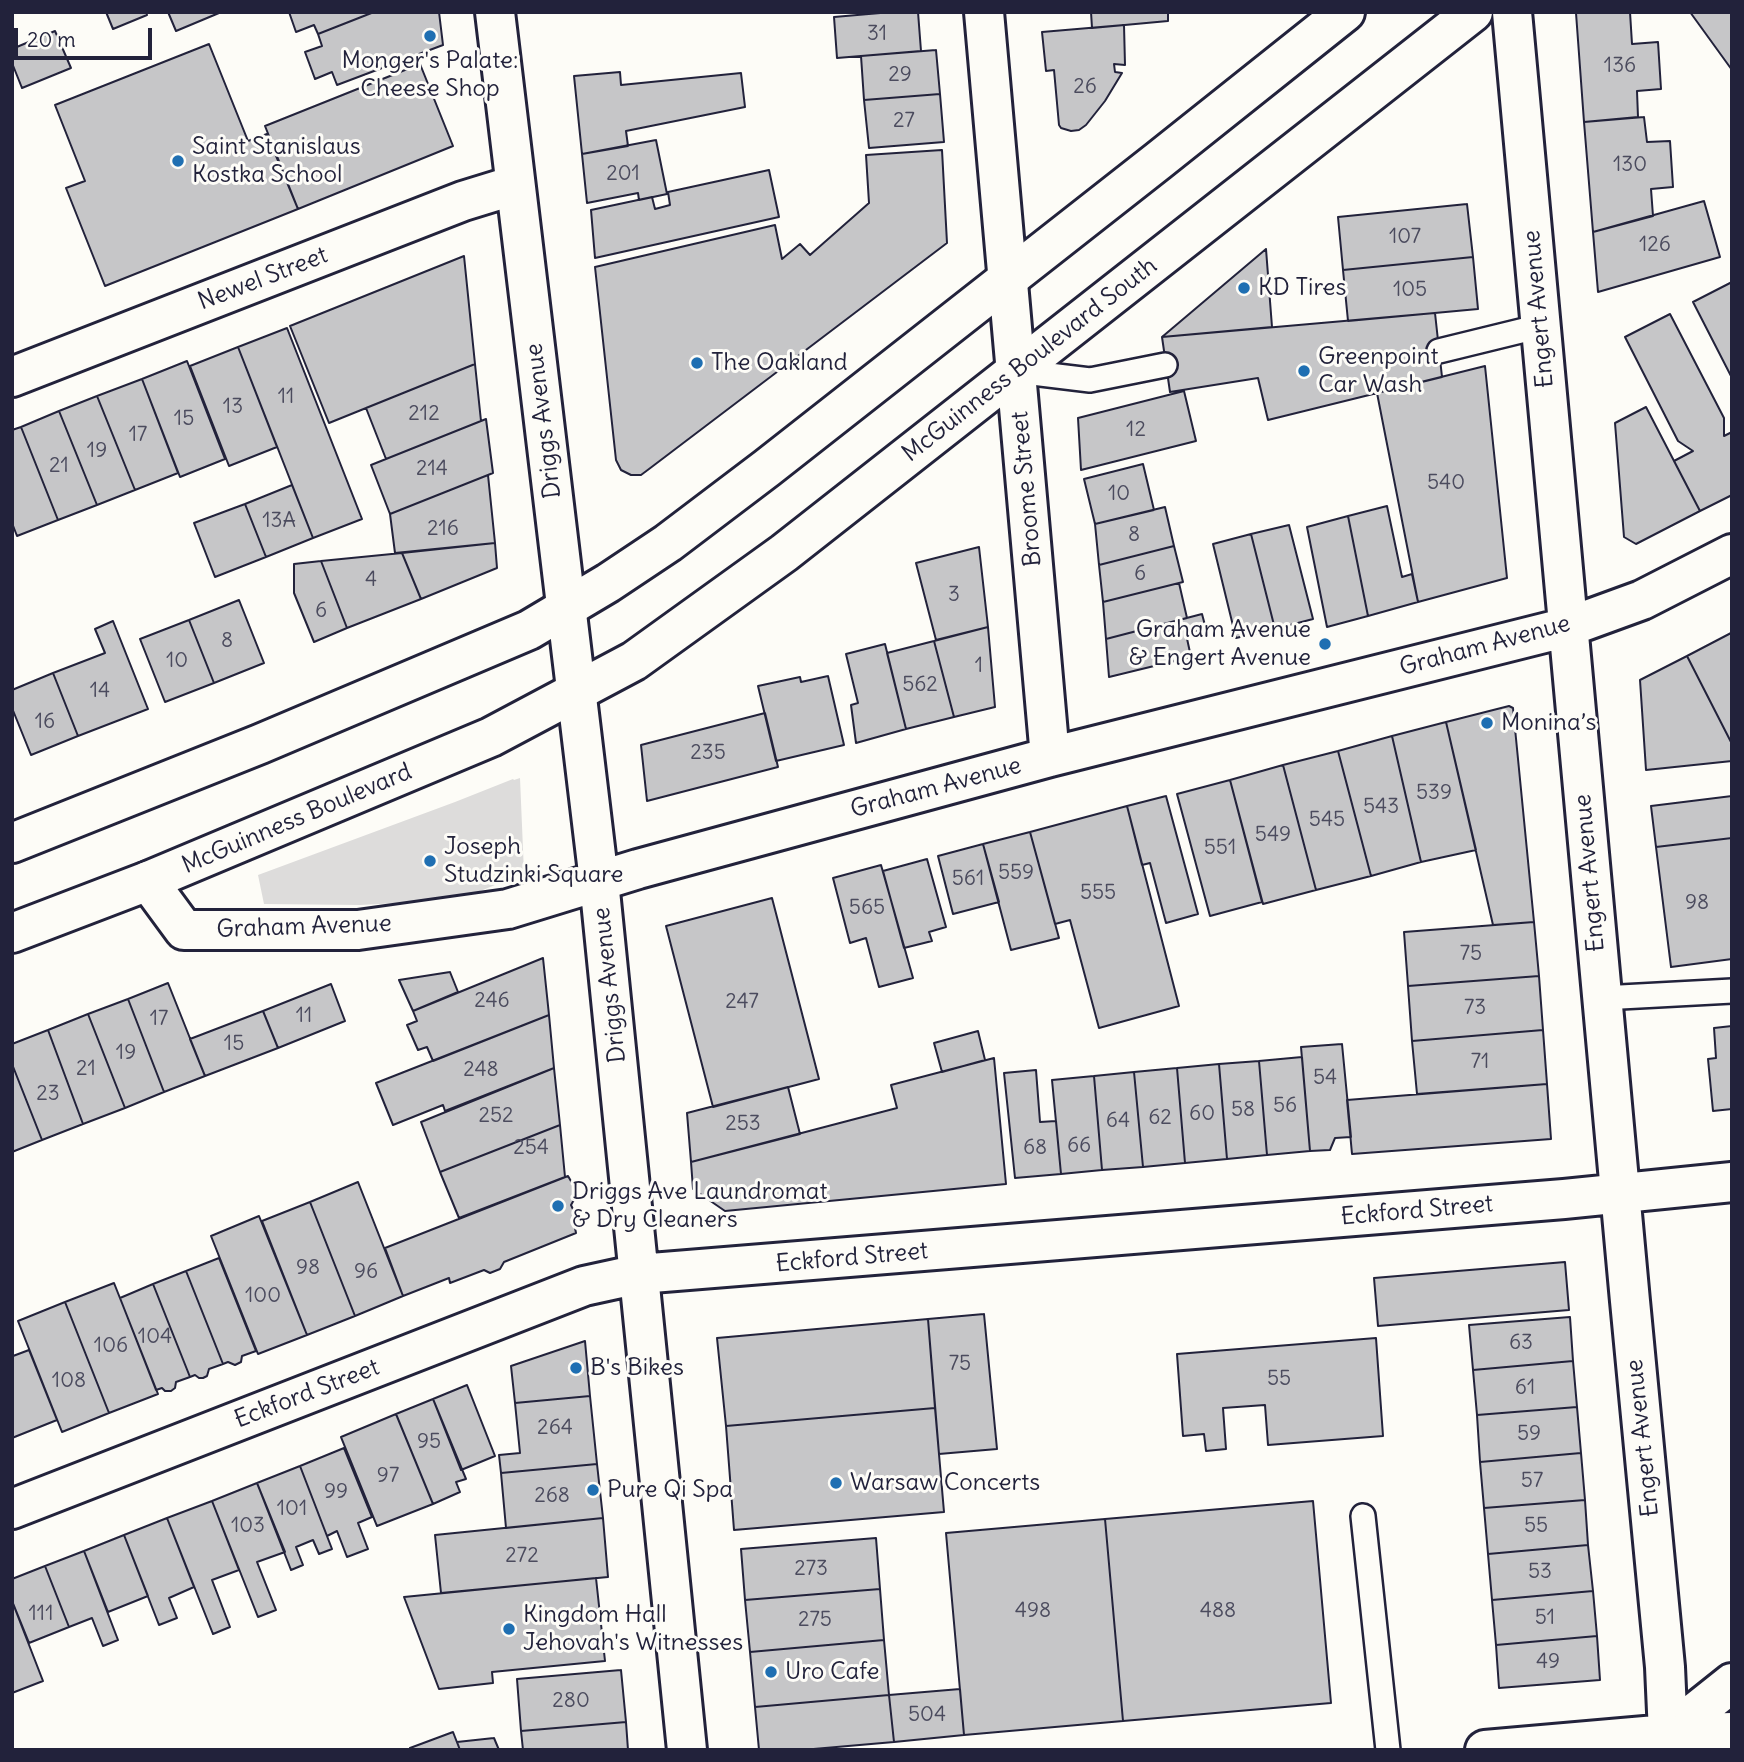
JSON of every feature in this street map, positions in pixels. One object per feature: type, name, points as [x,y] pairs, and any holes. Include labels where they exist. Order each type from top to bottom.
[{"type":"street","name":"Driggs Avenue","points":[[495,12],[599,881],[687,1750]]},
{"type":"street","name":"Broome Street","points":[[984,12],[1050,757]]},
{"type":"street","points":[[12,842],[260,744],[529,630],[608,583],[668,543],[1345,12]]},
{"type":"street","name":"McGuinness Boulevard South","points":[[576,692],[634,661],[763,568],[1473,12]]},
{"type":"street","name":"Engert Avenue","points":[[1512,12],[1665,1667],[1659,1742]]},
{"type":"street","name":"Newel Street","points":[[12,377],[463,201],[515,185]]},
{"type":"street","name":"Graham Avenue","points":[[148,881],[184,930],[358,930],[508,909],[599,881],[1050,757],[1568,627],[1642,600],[1732,554]]},
{"type":"street","name":"McGuinness Boulevard","points":[[12,933],[148,881],[491,737],[576,692]]},
{"type":"street","name":"Eckford Street","points":[[12,1510],[584,1286],[639,1274],[1621,1194],[1732,1182]]},
{"type":"street","points":[[1659,1742],[1732,1683]]},
{"type":"street","points":[[1485,1750],[1659,1742],[1732,1732]]},
{"type":"lane","points":[[1439,351],[1541,326]]},
{"type":"lane","points":[[1016,371],[1090,380],[1166,365]]},
{"type":"lane","points":[[1602,999],[1732,991]]},
{"type":"lane","points":[[1363,1516],[1388,1750]]},
{"type":"shaded area","points":[[520,778],[524,873],[478,892],[398,903],[264,904],[258,875]]},
{"type":"building","points":[[106,12],[146,12],[147,15],[113,29]]},
{"type":"building","points":[[168,12],[219,12],[219,13],[176,31]]},
{"type":"building","points":[[289,12],[374,12],[318,34],[314,25],[296,32]]},
{"type":"building","points":[[374,12],[439,12],[443,45],[337,85],[332,72],[315,79],[305,52],[322,46],[318,34]]},
{"type":"building","points":[[918,12],[921,51],[837,58],[834,17]]},
{"type":"building","points":[[1091,12],[1168,12],[1168,21],[1092,28]]},
{"type":"building","points":[[1630,12],[1632,44],[1658,42],[1661,89],[1637,91],[1638,117],[1584,122],[1576,13]]},
{"type":"building","points":[[1690,12],[1732,12],[1732,70]]},
{"type":"building","points":[[1124,25],[1125,65],[1114,64],[1115,72],[1122,73],[1105,101],[1079,130],[1061,128],[1054,70],[1046,71],[1042,32]]},
{"type":"building","points":[[55,31],[71,68],[22,88],[12,63],[12,49]]},
{"type":"building","name":"Saint Stanislaus Kostka School","points":[[209,44],[248,141],[267,134],[298,209],[105,286],[66,188],[85,181],[55,105]]},
{"type":"building","points":[[936,50],[940,94],[864,100],[861,56]]},
{"type":"building","points":[[420,64],[453,146],[298,209],[265,126]]},
{"type":"building","points":[[620,72],[621,85],[741,73],[745,107],[626,131],[628,146],[582,154],[574,76]]},
{"type":"building","points":[[940,94],[944,142],[869,148],[864,100]]},
{"type":"building","points":[[1644,117],[1647,142],[1670,141],[1673,187],[1651,189],[1653,216],[1593,232],[1584,122]]},
{"type":"building","points":[[656,140],[667,194],[639,200],[638,193],[587,203],[582,154]]},
{"type":"building","name":"The Oakland","points":[[942,150],[947,243],[641,475],[631,475],[621,470],[616,460],[595,267],[775,225],[782,259],[800,244],[810,255],[869,203],[866,155]]},
{"type":"building","points":[[769,170],[779,217],[595,258],[591,210],[652,197],[655,209],[670,205],[668,192]]},
{"type":"building","points":[[1704,201],[1720,257],[1598,292],[1593,232]]},
{"type":"building","points":[[1467,204],[1473,257],[1343,270],[1338,217]]},
{"type":"building","name":"KD Tires","points":[[1266,249],[1272,327],[1162,337]]},
{"type":"building","points":[[464,256],[475,364],[329,423],[290,326]]},
{"type":"building","points":[[1473,257],[1478,309],[1348,321],[1343,270]]},
{"type":"building","points":[[1732,282],[1732,378],[1693,302]]},
{"type":"building","name":"Greenpoint Car Wash","points":[[1435,313],[1442,377],[1268,420],[1258,378],[1170,392],[1162,337]]},
{"type":"building","points":[[1670,314],[1724,418],[1724,436],[1732,432],[1732,495],[1700,511],[1674,461],[1693,451],[1678,441],[1625,337]]},
{"type":"building","points":[[287,328],[362,519],[313,538],[238,347]]},
{"type":"building","points":[[238,347],[277,447],[229,466],[190,366]]},
{"type":"building","points":[[187,361],[225,459],[180,477],[142,379]]},
{"type":"building","points":[[475,364],[481,421],[386,459],[366,408]]},
{"type":"building","points":[[1485,366],[1507,578],[1418,602],[1377,393]]},
{"type":"building","points":[[142,379],[178,473],[135,490],[97,396]]},
{"type":"building","points":[[1184,391],[1196,441],[1081,470],[1078,418]]},
{"type":"building","points":[[97,396],[135,490],[97,505],[59,411]]},
{"type":"building","points":[[1646,407],[1700,511],[1636,544],[1624,537],[1615,423]]},
{"type":"building","points":[[59,411],[97,505],[58,520],[21,427]]},
{"type":"building","points":[[486,419],[493,473],[390,514],[371,465]]},
{"type":"building","points":[[21,427],[58,520],[17,536],[12,523],[12,430]]},
{"type":"building","points":[[1143,464],[1154,510],[1095,524],[1084,479]]},
{"type":"building","points":[[488,475],[495,543],[395,553],[390,514]]},
{"type":"building","points":[[292,485],[313,538],[266,557],[245,504]]},
{"type":"building","points":[[245,504],[266,557],[215,577],[194,523]]},
{"type":"building","points":[[1387,506],[1402,577],[1412,574],[1418,602],[1368,616],[1348,516]]},
{"type":"building","points":[[1165,507],[1174,546],[1099,565],[1095,524]]},
{"type":"building","points":[[1348,516],[1368,616],[1327,627],[1307,527]]},
{"type":"building","points":[[1289,525],[1313,619],[1275,629],[1251,534]]},
{"type":"building","points":[[1251,534],[1275,629],[1236,638],[1213,544]]},
{"type":"building","points":[[495,543],[497,568],[421,599],[402,553]]},
{"type":"building","points":[[1174,546],[1183,582],[1103,602],[1099,565]]},
{"type":"building","points":[[979,547],[988,627],[936,640],[916,563]]},
{"type":"building","points":[[402,553],[421,599],[347,628],[321,561]]},
{"type":"building","points":[[321,561],[347,628],[314,642],[294,593],[294,564]]},
{"type":"building","points":[[1179,583],[1187,618],[1106,639],[1103,602]]},
{"type":"building","points":[[239,600],[264,663],[214,683],[189,620]]},
{"type":"building","points":[[1202,614],[1206,629],[1186,634],[1191,657],[1109,677],[1106,639]]},
{"type":"building","points":[[189,620],[214,683],[165,702],[140,639]]},
{"type":"building","points":[[113,621],[148,709],[78,736],[53,673],[105,653],[95,629]]},
{"type":"building","points":[[988,627],[995,707],[954,717],[934,641]]},
{"type":"building","points":[[1732,634],[1732,744],[1687,656]]},
{"type":"building","points":[[934,641],[954,717],[906,729],[887,653]]},
{"type":"building","points":[[885,644],[906,729],[856,743],[851,705],[858,703],[846,654]]},
{"type":"building","points":[[1687,656],[1732,744],[1732,761],[1646,770],[1640,680]]},
{"type":"building","points":[[53,673],[78,736],[31,755],[12,708],[12,690]]},
{"type":"building","points":[[828,676],[844,745],[776,761],[758,686],[800,677],[801,682]]},
{"type":"building","points":[[1509,706],[1513,708],[1534,922],[1493,925],[1446,722]]},
{"type":"building","points":[[765,713],[778,767],[647,801],[641,745]]},
{"type":"building","points":[[1446,722],[1476,850],[1421,862],[1392,736]]},
{"type":"building","points":[[1392,736],[1421,862],[1371,876],[1338,751]]},
{"type":"building","points":[[1338,751],[1371,876],[1316,890],[1283,765]]},
{"type":"building","points":[[1283,765],[1316,890],[1263,904],[1230,780]]},
{"type":"building","points":[[1230,780],[1262,902],[1210,916],[1177,794]]},
{"type":"building","points":[[1166,796],[1198,914],[1166,923],[1150,863],[1142,865],[1127,806]]},
{"type":"building","points":[[1732,796],[1732,838],[1656,847],[1651,806]]},
{"type":"building","points":[[1127,806],[1179,1006],[1099,1028],[1070,920],[1055,924],[1030,832]]},
{"type":"building","points":[[1030,832],[1059,938],[1011,950],[983,844]]},
{"type":"building","points":[[1732,838],[1732,959],[1671,967],[1656,847]]},
{"type":"building","points":[[983,844],[999,902],[953,914],[938,856]]},
{"type":"building","points":[[927,859],[946,927],[929,932],[932,941],[904,948],[883,871]]},
{"type":"building","points":[[881,865],[913,978],[879,987],[866,938],[850,943],[833,878]]},
{"type":"building","points":[[772,898],[819,1079],[713,1107],[666,926]]},
{"type":"building","points":[[1534,922],[1539,976],[1408,986],[1404,932]]},
{"type":"building","points":[[543,958],[549,1015],[433,1061],[427,1047],[418,1050],[407,1025],[417,1021],[413,1011]]},
{"type":"building","points":[[450,972],[458,992],[413,1011],[399,980]]},
{"type":"building","points":[[1539,976],[1543,1030],[1412,1041],[1408,986]]},
{"type":"building","points":[[168,983],[205,1076],[164,1092],[128,999]]},
{"type":"building","points":[[331,984],[345,1021],[278,1048],[263,1011]]},
{"type":"building","points":[[128,999],[164,1092],[125,1108],[88,1014]]},
{"type":"building","points":[[263,1011],[278,1048],[205,1076],[190,1039]]},
{"type":"building","points":[[88,1014],[125,1108],[83,1124],[48,1030]]},
{"type":"building","points":[[549,1015],[554,1068],[445,1111],[443,1105],[393,1125],[376,1083]]},
{"type":"building","points":[[1732,1026],[1732,1109],[1713,1111],[1708,1059],[1716,1058],[1714,1028]]},
{"type":"building","points":[[48,1030],[83,1124],[42,1140],[12,1064],[12,1044]]},
{"type":"building","points":[[1543,1030],[1547,1084],[1417,1094],[1412,1041]]},
{"type":"building","points":[[978,1031],[985,1060],[942,1072],[934,1043]]},
{"type":"building","points":[[1342,1044],[1351,1137],[1335,1138],[1330,1150],[1310,1151],[1301,1047]]},
{"type":"building","points":[[1302,1057],[1310,1151],[1267,1155],[1259,1061]]},
{"type":"building","points":[[994,1058],[1006,1184],[725,1211],[693,1189],[691,1162],[897,1108],[891,1085]]},
{"type":"building","points":[[1259,1061],[1267,1155],[1227,1159],[1219,1064]]},
{"type":"building","points":[[12,1064],[42,1140],[12,1152]]},
{"type":"building","points":[[1219,1064],[1227,1159],[1185,1163],[1177,1068]]},
{"type":"building","points":[[554,1068],[560,1125],[440,1172],[421,1122]]},
{"type":"building","points":[[1177,1068],[1185,1163],[1143,1167],[1134,1072]]},
{"type":"building","points":[[1036,1070],[1040,1122],[1056,1121],[1061,1174],[1015,1178],[1004,1073]]},
{"type":"building","points":[[1134,1072],[1143,1167],[1102,1170],[1094,1076]]},
{"type":"building","points":[[1094,1076],[1102,1170],[1061,1174],[1052,1080]]},
{"type":"building","points":[[1547,1084],[1551,1139],[1352,1154],[1347,1100]]},
{"type":"building","points":[[788,1087],[800,1134],[691,1162],[687,1113]]},
{"type":"building","points":[[560,1125],[565,1177],[459,1218],[440,1172]]},
{"type":"building","points":[[568,1176],[575,1188],[575,1198],[571,1205],[579,1222],[575,1228],[576,1233],[504,1262],[500,1269],[490,1273],[484,1270],[450,1283],[449,1278],[403,1296],[385,1248]]},
{"type":"building","points":[[358,1182],[403,1296],[355,1316],[310,1202]]},
{"type":"building","points":[[310,1202],[355,1316],[307,1335],[262,1221]]},
{"type":"building","points":[[259,1216],[307,1335],[258,1354],[211,1236]]},
{"type":"building","points":[[219,1258],[256,1351],[242,1356],[241,1362],[235,1365],[228,1362],[223,1364],[186,1271]]},
{"type":"building","points":[[1565,1262],[1569,1310],[1378,1326],[1374,1278]]},
{"type":"building","points":[[186,1271],[223,1364],[209,1369],[207,1376],[203,1378],[195,1375],[190,1377],[153,1284]]},
{"type":"building","points":[[114,1283],[158,1394],[109,1413],[65,1302]]},
{"type":"building","points":[[153,1284],[190,1377],[176,1382],[171,1391],[162,1388],[156,1390],[120,1298]]},
{"type":"building","points":[[65,1302],[109,1413],[62,1432],[18,1321]]},
{"type":"building","points":[[984,1314],[997,1449],[939,1454],[928,1319]]},
{"type":"building","points":[[1570,1317],[1573,1361],[1473,1370],[1469,1325]]},
{"type":"building","points":[[928,1319],[935,1408],[726,1426],[717,1338]]},
{"type":"building","points":[[1376,1338],[1383,1436],[1268,1445],[1265,1405],[1223,1408],[1226,1449],[1206,1451],[1204,1434],[1183,1436],[1177,1354]]},
{"type":"building","points":[[585,1341],[590,1396],[515,1403],[511,1366]]},
{"type":"building","points":[[29,1350],[57,1420],[12,1438],[12,1353],[13,1356]]},
{"type":"building","points":[[1573,1361],[1577,1407],[1477,1415],[1473,1370]]},
{"type":"building","points":[[467,1385],[495,1456],[461,1470],[433,1399]]},
{"type":"building","points":[[590,1396],[597,1464],[501,1473],[499,1455],[520,1453],[515,1403]]},
{"type":"building","points":[[433,1399],[466,1479],[456,1482],[460,1492],[433,1504],[396,1414]]},
{"type":"building","points":[[1577,1407],[1581,1453],[1480,1462],[1477,1415]]},
{"type":"building","name":"Warsaw Concerts","points":[[935,1408],[944,1512],[734,1530],[726,1426]]},
{"type":"building","points":[[396,1414],[433,1504],[377,1526],[341,1437]]},
{"type":"building","points":[[344,1448],[372,1517],[358,1523],[368,1549],[347,1557],[337,1531],[327,1536],[300,1466]]},
{"type":"building","points":[[1581,1453],[1585,1500],[1484,1508],[1480,1462]]},
{"type":"building","points":[[597,1464],[603,1518],[506,1528],[501,1473]]},
{"type":"building","points":[[300,1466],[332,1549],[319,1554],[313,1540],[296,1547],[303,1565],[291,1570],[257,1483]]},
{"type":"building","points":[[257,1483],[285,1552],[257,1562],[276,1610],[258,1617],[212,1501]]},
{"type":"building","points":[[1585,1500],[1588,1545],[1488,1554],[1484,1508]]},
{"type":"building","points":[[212,1501],[239,1570],[212,1580],[230,1627],[213,1634],[167,1518]]},
{"type":"building","points":[[1313,1501],[1331,1703],[1123,1721],[1105,1519]]},
{"type":"building","points":[[167,1518],[194,1587],[169,1598],[177,1618],[159,1625],[124,1535]]},
{"type":"building","points":[[603,1518],[608,1577],[441,1593],[435,1535]]},
{"type":"building","points":[[1105,1519],[1123,1721],[964,1735],[946,1533]]},
{"type":"building","points":[[124,1535],[148,1596],[108,1612],[84,1551]]},
{"type":"building","points":[[876,1538],[880,1589],[745,1600],[741,1549]]},
{"type":"building","points":[[1588,1545],[1593,1591],[1492,1600],[1488,1554]]},
{"type":"building","points":[[84,1551],[118,1640],[103,1646],[92,1618],[69,1627],[45,1566]]},
{"type":"building","points":[[45,1566],[69,1627],[29,1643],[12,1601],[12,1579]]},
{"type":"building","name":"Kingdom Hall Jehovah's Witnesses","points":[[596,1578],[605,1661],[492,1672],[493,1683],[439,1689],[404,1597]]},
{"type":"building","points":[[880,1589],[884,1640],[750,1652],[745,1600]]},
{"type":"building","points":[[1593,1591],[1597,1636],[1496,1645],[1492,1600]]},
{"type":"building","points":[[12,1601],[43,1681],[12,1693]]},
{"type":"building","points":[[1597,1636],[1600,1680],[1499,1688],[1496,1645]]},
{"type":"building","points":[[884,1640],[889,1695],[755,1707],[750,1652]]},
{"type":"building","points":[[621,1670],[626,1722],[521,1731],[517,1679]]},
{"type":"building","points":[[960,1689],[964,1735],[894,1742],[889,1695]]},
{"type":"building","points":[[889,1695],[894,1742],[802,1750],[759,1750],[755,1707]]},
{"type":"building","points":[[626,1722],[628,1750],[523,1750],[521,1731]]},
{"type":"building","points":[[453,1732],[460,1750],[410,1748]]},
{"type":"building","points":[[494,1738],[499,1750],[460,1750],[457,1742]]},
{"type":"place","name":"Monger's Palate: Cheese Shop","points":[[430,36]]},
{"type":"place","name":"Saint Stanislaus Kostka School","points":[[178,161]]},
{"type":"place","name":"KD Tires","points":[[1244,288]]},
{"type":"place","name":"The Oakland","points":[[697,363]]},
{"type":"place","name":"Greenpoint Car Wash","points":[[1304,371]]},
{"type":"place","name":"Graham Avenue & Engert Avenue","points":[[1325,644]]},
{"type":"place","name":"Monina’s","points":[[1487,723]]},
{"type":"place","name":"Joseph Studzinki Square","points":[[430,861]]},
{"type":"place","name":"Driggs Ave Laundromat & Dry Cleaners","points":[[558,1206]]},
{"type":"place","name":"B's Bikes","points":[[576,1368]]},
{"type":"place","name":"Warsaw Concerts","points":[[836,1483]]},
{"type":"place","name":"Pure Qi Spa","points":[[593,1490]]},
{"type":"place","name":"Kingdom Hall Jehovah's Witnesses","points":[[509,1629]]},
{"type":"place","name":"Uro Cafe","points":[[771,1672]]}]
